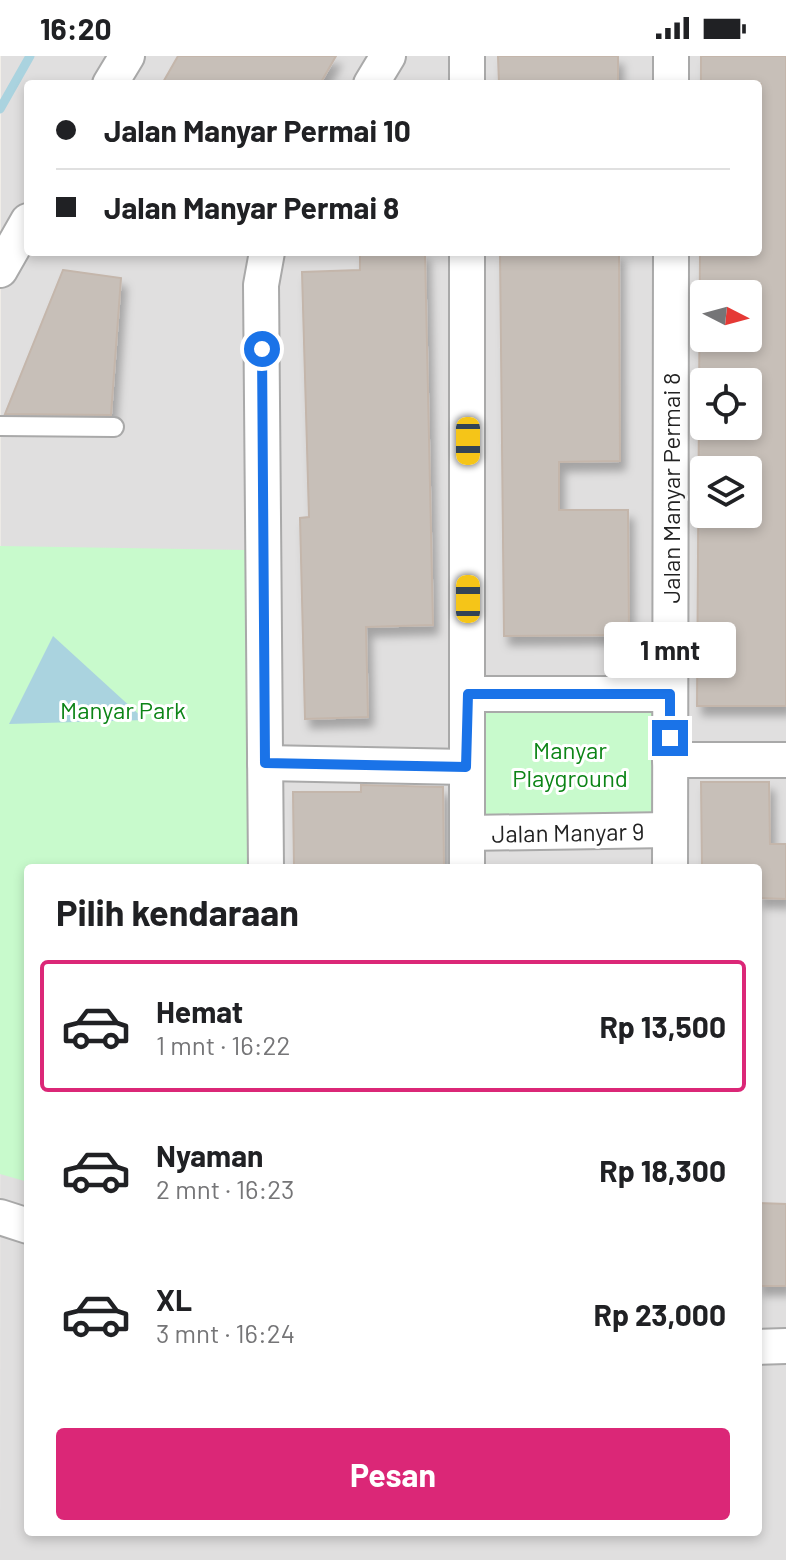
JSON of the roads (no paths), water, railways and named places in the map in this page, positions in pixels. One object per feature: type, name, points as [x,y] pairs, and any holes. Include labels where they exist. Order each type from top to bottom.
[{"type":"street","points":[[112,80],[127,56]]},
{"type":"street","points":[[373,80],[388,56]]},
{"type":"street","points":[[467,56],[467,80]]},
{"type":"street","points":[[671,56],[671,80]]},
{"type":"street","points":[[0,270],[24,228]]},
{"type":"street","points":[[266,256],[261,285],[266,864]]},
{"type":"street","points":[[467,256],[467,864]]},
{"type":"street","name":"Jalan Manyar Permai 8","points":[[670,864],[671,256]]},
{"type":"street","points":[[468,694],[670,694]]},
{"type":"street","points":[[670,760],[786,760]]},
{"type":"street","points":[[265,763],[466,767]]},
{"type":"street","name":"Jalan Manyar 9","points":[[467,833],[669,830]]},
{"type":"street","points":[[0,1217],[24,1225]]},
{"type":"street","points":[[762,1347],[786,1346]]},
{"type":"lane","points":[[0,426],[114,427]]},
{"type":"water","points":[[53,636],[145,720],[9,724]]},
{"type":"waterway","points":[[0,109],[30,56]]},
{"type":"park label","name":"Manyar Park","points":[[123,709]]},
{"type":"park label","name":"Manyar Playground","points":[[570,763]]}]
